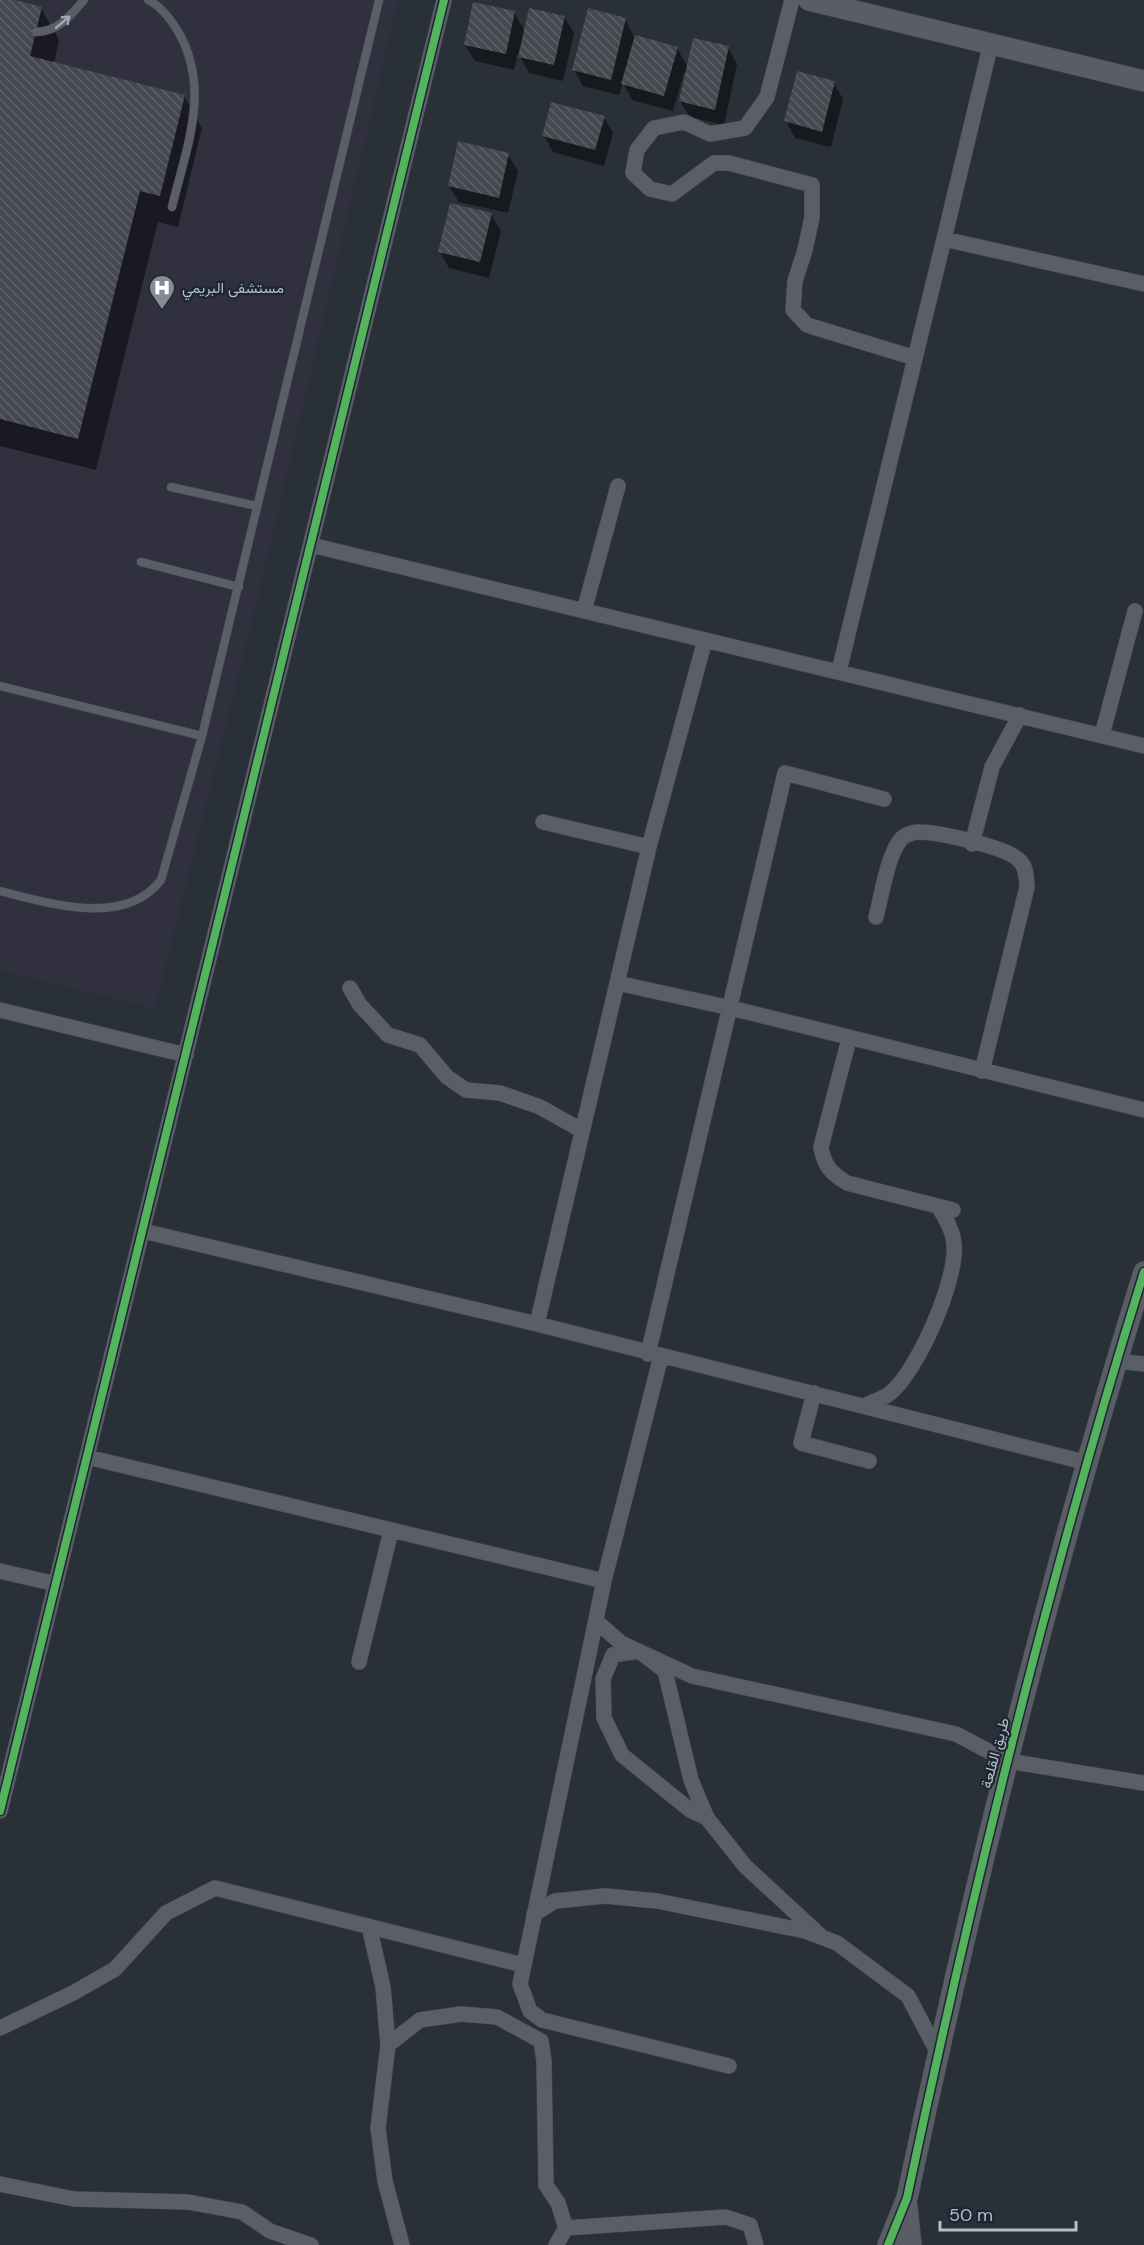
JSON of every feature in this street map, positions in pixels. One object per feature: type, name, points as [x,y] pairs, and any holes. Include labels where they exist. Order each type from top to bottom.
[{"type":"street","points":[[0,1811],[444,0]]},
{"type":"street","points":[[792,0],[767,97],[745,128],[710,134],[684,122],[654,128],[637,150],[633,173],[650,189],[672,194],[714,163],[729,163],[812,185],[812,217],[795,281],[793,310],[807,325],[915,358]]},
{"type":"street","points":[[809,0],[1144,81]]},
{"type":"street","points":[[839,671],[991,44]]},
{"type":"street","points":[[944,239],[1144,284]]},
{"type":"street","points":[[584,610],[618,486]]},
{"type":"street","points":[[311,545],[1144,746]]},
{"type":"street","points":[[1102,735],[1135,611]]},
{"type":"street","points":[[537,1324],[649,848],[705,640]]},
{"type":"street","points":[[972,843],[992,767],[1020,715]]},
{"type":"street","points":[[729,2066],[542,2020],[530,2011],[520,1984],[604,1581],[785,773],[884,799]]},
{"type":"street","points":[[543,822],[649,848]]},
{"type":"street","points":[[876,917],[893,854],[902,838],[915,831],[1005,852],[1019,860],[1025,870],[1026,887],[982,1071]]},
{"type":"street","points":[[617,982],[1144,1110]]},
{"type":"street","points":[[350,988],[360,1005],[388,1035],[420,1045],[447,1077],[466,1090],[500,1093],[540,1107],[581,1130]]},
{"type":"street","points":[[0,1010],[186,1055]]},
{"type":"street","points":[[849,1039],[821,1147],[824,1163],[833,1175],[847,1183],[945,1208],[954,1244],[952,1273],[940,1312],[904,1375],[890,1393],[864,1406]]},
{"type":"street","points":[[142,1231],[537,1324],[1088,1463]]},
{"type":"street","name":"طريق القلعة","points":[[888,2245],[907,2198],[982,1857],[1007,1761],[1088,1463],[1144,1272]]},
{"type":"street","points":[[1117,1360],[1144,1364]]},
{"type":"street","points":[[814,1394],[801,1443],[869,1461]]},
{"type":"street","points":[[87,1457],[604,1581]]},
{"type":"street","points":[[358,1662],[391,1531]]},
{"type":"street","points":[[0,1570],[56,1584]]},
{"type":"street","points":[[596,1621],[621,1643],[692,1676],[956,1734],[1007,1761],[1144,1783]]},
{"type":"street","points":[[706,1818],[690,1810],[622,1755],[604,1718],[603,1679],[613,1655],[639,1652],[665,1671],[691,1780],[706,1818],[745,1866],[823,1938]]},
{"type":"street","points":[[0,2028],[115,1970],[166,1913],[215,1888],[523,1965]]},
{"type":"street","points":[[534,1914],[555,1901],[605,1896],[657,1901],[739,1916],[823,1938],[837,1943],[908,1996],[938,2054]]},
{"type":"street","points":[[369,1926],[383,1987],[388,2045],[378,2128],[385,2181],[402,2245]]},
{"type":"street","points":[[388,2045],[420,2020],[461,2014],[497,2017],[541,2041],[544,2061],[546,2185],[558,2203],[566,2228],[556,2245]]},
{"type":"street","points":[[0,2184],[74,2199],[188,2202],[242,2212],[270,2231],[311,2245]]},
{"type":"street","name":"طريق القلعة","points":[[907,2198],[910,2245]]},
{"type":"street","points":[[566,2228],[726,2217],[750,2226],[756,2245]]},
{"type":"lane","points":[[36,32],[51,30],[62,25],[84,0]]},
{"type":"lane","points":[[148,0],[155,4],[176,27],[189,50],[195,77],[196,104],[172,207]]},
{"type":"lane","points":[[0,891],[52,904],[86,908],[137,902],[151,893],[161,880],[202,736],[379,0]]},
{"type":"lane","points":[[171,487],[257,506]]},
{"type":"lane","points":[[141,562],[238,587]]},
{"type":"lane","points":[[0,686],[202,736]]},
{"type":"shaded area","name":"مستشفى البريمي","points":[[0,0],[398,0],[252,622],[155,1008],[0,970]]},
{"type":"building","points":[[0,0],[15,0],[42,7],[30,56],[185,95],[160,196],[140,191],[78,439],[0,419]]},
{"type":"building","points":[[473,2],[515,11],[506,54],[464,45]]},
{"type":"building","points":[[529,8],[565,16],[554,65],[518,57]]},
{"type":"building","points":[[588,8],[626,18],[611,80],[572,70]]},
{"type":"building","points":[[635,35],[678,47],[664,96],[621,84]]},
{"type":"building","points":[[693,38],[729,46],[715,110],[679,101]]},
{"type":"building","points":[[797,71],[835,81],[822,132],[784,121]]},
{"type":"building","points":[[551,102],[605,116],[595,150],[542,136]]},
{"type":"building","points":[[458,141],[509,153],[499,198],[448,186]]},
{"type":"building","points":[[450,203],[492,213],[480,262],[438,252]]},
{"type":"cycle path","points":[[0,1811],[444,0]]},
{"type":"cycle path","points":[[888,2245],[907,2198],[986,1848],[1045,1616],[1109,1386],[1144,1272]]},
{"type":"place","name":"مستشفى البريمي","points":[[162,311]]}]
